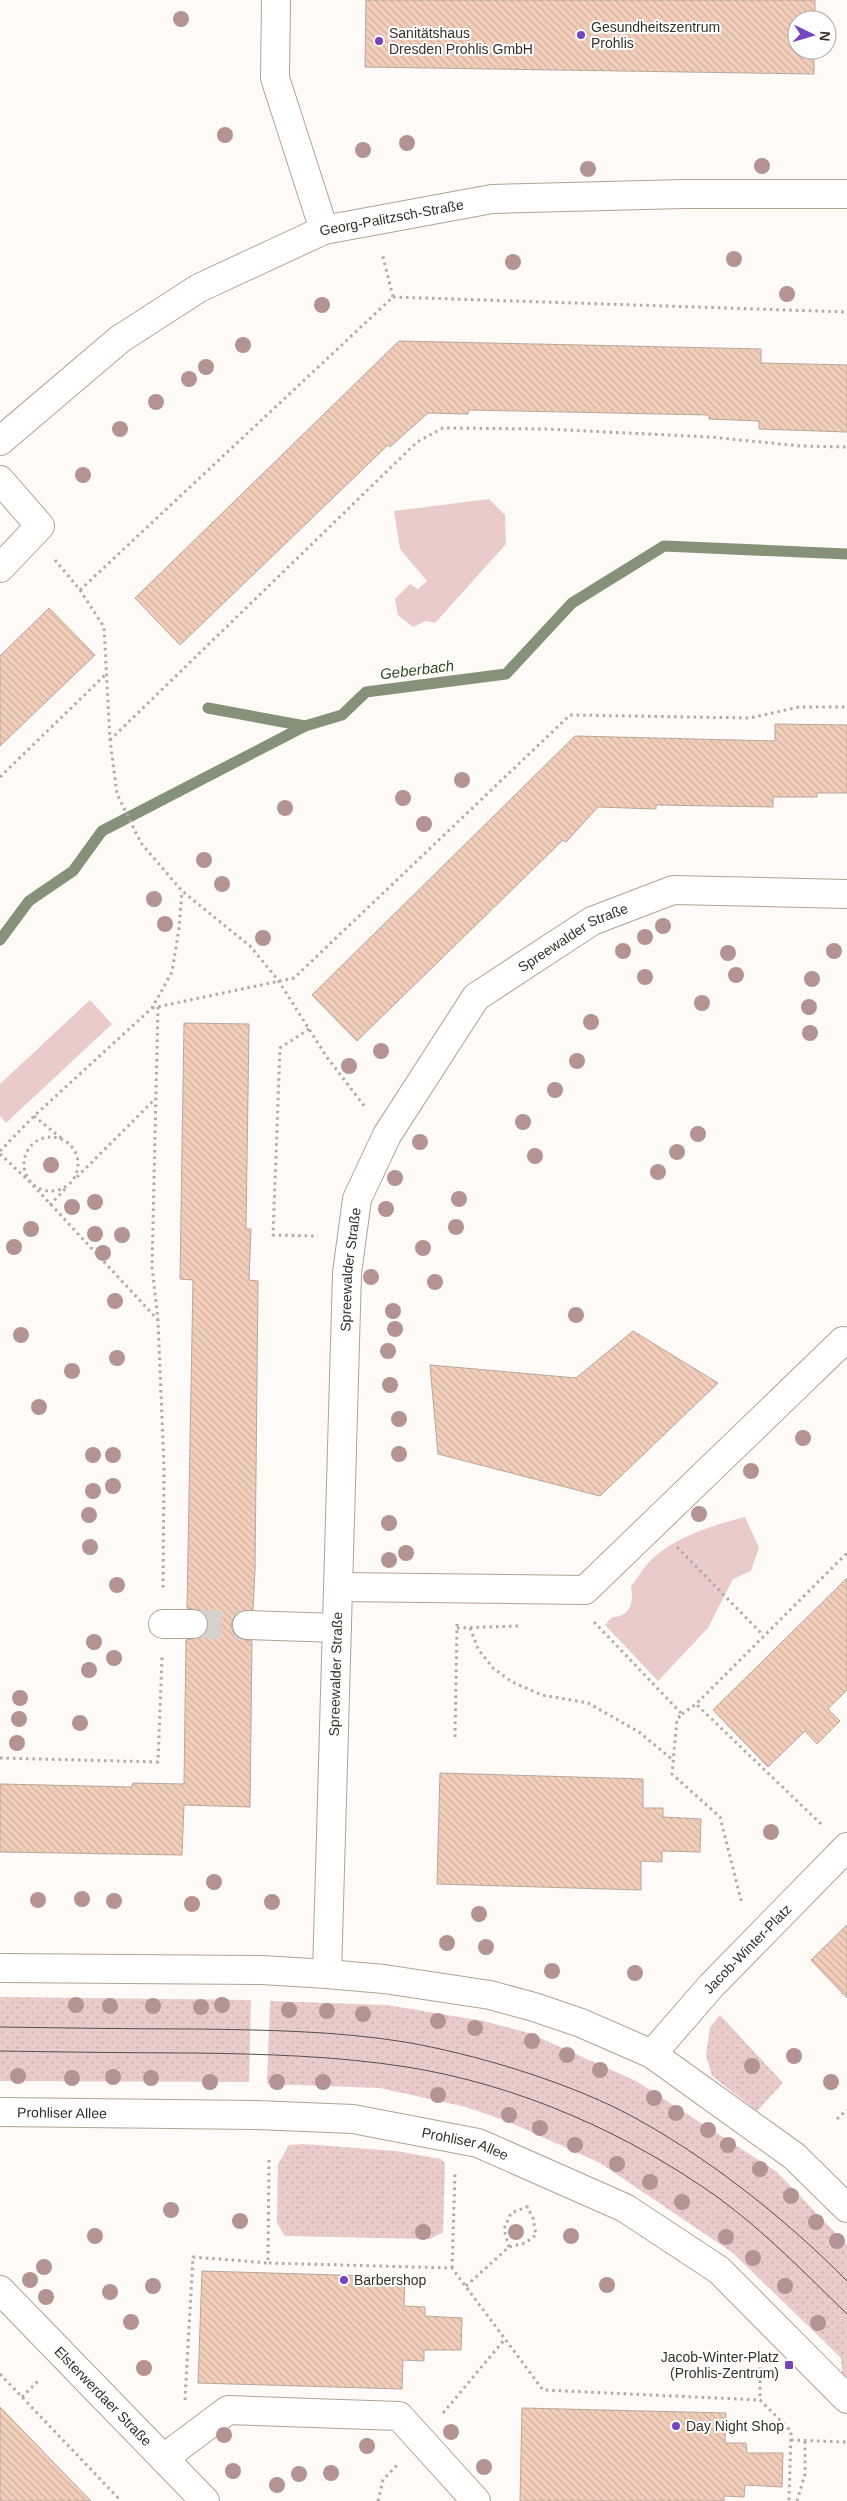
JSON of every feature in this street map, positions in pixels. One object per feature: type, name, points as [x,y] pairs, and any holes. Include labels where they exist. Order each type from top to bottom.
[{"type":"street","points":[[276,0],[275,78],[324,230]]},
{"type":"street","name":"Georg-Palitzsch-Straße","points":[[0,441],[120,339],[199,288],[324,230],[492,199],[684,194],[847,194]]},
{"type":"street","points":[[0,480],[40,526],[0,568]]},
{"type":"street","name":"Spreewalder Straße","points":[[327,1974],[347,1272],[357,1199],[386,1135],[476,997],[592,921],[673,890],[847,894]]},
{"type":"street","points":[[338,1587],[586,1590],[843,1341]]},
{"type":"street","points":[[163,1624],[193,1624]]},
{"type":"street","points":[[247,1625],[337,1628]]},
{"type":"street","name":"Jacob-Winter-Platz","points":[[652,2054],[711,1986],[847,1847]]},
{"type":"street","points":[[0,1968],[262,1970],[327,1974],[384,1979],[490,1995],[534,2007],[581,2023],[652,2054],[794,2156],[847,2208]]},
{"type":"street","name":"Prohliser Allee","points":[[0,2112],[256,2114],[353,2119],[478,2143],[625,2208],[719,2270],[847,2399]]},
{"type":"street","name":"Elsterwerdaer Straße","points":[[0,2290],[205,2501]]},
{"type":"street","points":[[164,2458],[228,2410],[399,2416],[476,2501]]},
{"type":"path","points":[[373,221],[393,296]]},
{"type":"path","points":[[80,590],[393,296],[847,312]]},
{"type":"path","points":[[110,740],[417,442],[443,428],[545,428],[710,436],[801,446],[847,447]]},
{"type":"path","points":[[40,526],[45,548],[80,590],[104,627],[105,675],[110,740],[117,794],[141,843],[182,891],[250,946],[278,980],[309,1029],[386,1135]]},
{"type":"path","points":[[0,778],[105,675]]},
{"type":"path","points":[[152,1008],[294,978],[570,715],[750,718],[799,707],[847,707]]},
{"type":"path","points":[[158,1320],[30,1182],[0,1153],[34,1116],[152,1008],[172,972],[180,928],[182,891]]},
{"type":"path","points":[[0,1758],[158,1762],[163,1624],[164,1466],[158,1320],[152,1266],[158,1007]]},
{"type":"path","points":[[309,1029],[280,1048],[273,1236],[352,1236]]},
{"type":"path","points":[[50,1205],[156,1098]]},
{"type":"path","points":[[34,1116],[64,1140],[78,1157],[77,1174],[74,1180],[60,1190],[48,1191],[30,1182],[24,1167],[26,1155],[32,1144],[42,1138],[54,1137],[64,1140]]},
{"type":"path","points":[[656,1522],[717,1590],[763,1635]]},
{"type":"path","points":[[752,1944],[720,1817],[672,1774],[677,1720],[696,1704],[847,1553]]},
{"type":"path","points":[[456,1737],[458,1588]]},
{"type":"path","points":[[586,1590],[594,1623],[682,1714]]},
{"type":"path","points":[[470,1628],[478,1649],[493,1668],[512,1682],[542,1695],[588,1703],[639,1732],[674,1761]]},
{"type":"path","points":[[696,1704],[847,1847]]},
{"type":"path","points":[[838,2119],[847,2110]]},
{"type":"path","points":[[268,2263],[269,2160]]},
{"type":"path","points":[[455,2166],[452,2268],[543,2390],[760,2400],[791,2431],[789,2501]]},
{"type":"path","points":[[509,2246],[504,2229],[507,2221],[511,2213],[527,2207],[530,2201]]},
{"type":"path","points":[[466,2286],[509,2246],[525,2243],[536,2234],[533,2218],[527,2207]]},
{"type":"path","points":[[197,2434],[184,2412],[193,2257],[268,2263],[452,2268]]},
{"type":"path","points":[[760,2354],[760,2400]]},
{"type":"path","points":[[0,2374],[121,2501]]},
{"type":"path","points":[[22,2397],[39,2380]]},
{"type":"path","points":[[791,2440],[847,2442]]},
{"type":"path","points":[[797,2501],[805,2474],[806,2440]]},
{"type":"shaded area","points":[[489,499],[505,515],[506,544],[435,623],[426,621],[413,627],[398,615],[395,599],[410,584],[418,589],[427,581],[400,549],[394,511]]},
{"type":"shaded area","points":[[90,1000],[112,1024],[6,1123],[0,1116],[0,1084]]},
{"type":"shaded area","points":[[745,1517],[759,1548],[751,1571],[733,1579],[708,1628],[658,1681],[605,1625],[612,1617],[627,1611],[632,1598],[631,1586],[650,1561],[663,1550],[696,1532]]},
{"type":"shaded area","points":[[0,1997],[251,2000],[249,2082],[0,2081]]},
{"type":"shaded area","points":[[270,2001],[387,2005],[483,2021],[529,2033],[636,2081],[777,2172],[847,2245],[847,2380],[842,2374],[841,2358],[733,2253],[600,2163],[507,2121],[466,2107],[380,2088],[267,2084]]},
{"type":"shaded area","points":[[720,2015],[783,2083],[757,2111],[712,2076],[706,2055],[710,2027]]},
{"type":"shaded area","points":[[303,2144],[396,2151],[440,2159],[445,2163],[443,2232],[430,2239],[285,2236],[277,2223],[278,2164],[289,2145]]},
{"type":"building","name":"Gesundheitszentrum Prohlis","points":[[366,0],[815,0],[815,10],[787,10],[787,60],[814,60],[814,74],[365,67]]},
{"type":"building","points":[[399,341],[761,349],[761,363],[847,365],[847,432],[759,429],[759,421],[709,419],[709,415],[469,410],[468,414],[428,413],[390,447],[388,445],[180,645],[135,598]]},
{"type":"building","points":[[49,608],[95,655],[0,746],[0,656]]},
{"type":"building","points":[[775,724],[847,725],[847,793],[817,793],[817,797],[773,797],[773,807],[656,805],[656,809],[598,807],[566,842],[563,840],[357,1041],[312,995],[575,736],[775,741]]},
{"type":"building","points":[[184,1023],[249,1024],[246,1229],[251,1229],[249,1280],[258,1281],[255,1569],[253,1610],[239,1612],[234,1617],[231,1625],[233,1632],[238,1638],[252,1641],[250,1807],[184,1805],[182,1855],[0,1852],[0,1784],[132,1787],[133,1783],[184,1784],[186,1640],[201,1637],[207,1631],[209,1624],[207,1617],[201,1611],[187,1608],[193,1280],[180,1279]]},
{"type":"building","points":[[633,1331],[718,1383],[600,1496],[438,1454],[430,1365],[576,1378]]},
{"type":"building","points":[[847,1578],[847,1690],[828,1709],[840,1721],[817,1744],[805,1731],[768,1767],[713,1710]]},
{"type":"building","points":[[440,1773],[643,1779],[643,1808],[663,1808],[663,1817],[701,1819],[700,1852],[662,1851],[662,1862],[641,1861],[641,1890],[437,1884]]},
{"type":"building","points":[[847,1925],[847,1998],[811,1960]]},
{"type":"building","points":[[202,2271],[405,2277],[404,2306],[425,2307],[425,2316],[462,2318],[461,2350],[424,2350],[424,2361],[403,2360],[402,2389],[198,2383]]},
{"type":"building","points":[[0,2407],[60,2469],[91,2501],[0,2501]]},
{"type":"building","points":[[522,2408],[726,2413],[725,2443],[746,2443],[747,2453],[783,2453],[782,2487],[745,2485],[744,2497],[724,2496],[724,2501],[520,2501]]},
{"type":"waterway","name":"Geberbach","points":[[0,940],[29,901],[73,871],[102,831],[305,726],[342,715],[366,692],[506,674],[572,603],[664,546],[847,554]]},
{"type":"waterway","points":[[208,708],[305,726]]},
{"type":"tunnel","points":[[193,1624],[247,1625]]},
{"type":"tram line","points":[[0,2027],[224,2029],[328,2033],[405,2042],[488,2061],[545,2079],[599,2100],[624,2112],[684,2147],[770,2210],[847,2281]]},
{"type":"tram line","points":[[0,2051],[221,2053],[328,2058],[407,2067],[449,2075],[490,2086],[531,2099],[571,2115],[610,2133],[685,2175],[720,2199],[753,2226],[847,2314]]},
{"type":"place","name":"Gesundheitszentrum Prohlis","points":[[581,35]]},
{"type":"place","name":"Sanitätshaus Dresden Prohlis GmbH","points":[[379,41]]},
{"type":"place","name":"Barbershop","points":[[344,2280]]},
{"type":"place","name":"Jacob-Winter-Platz (Prohlis-Zentrum)","points":[[789,2365]]},
{"type":"place","name":"Day Night Shop","points":[[676,2426]]}]
